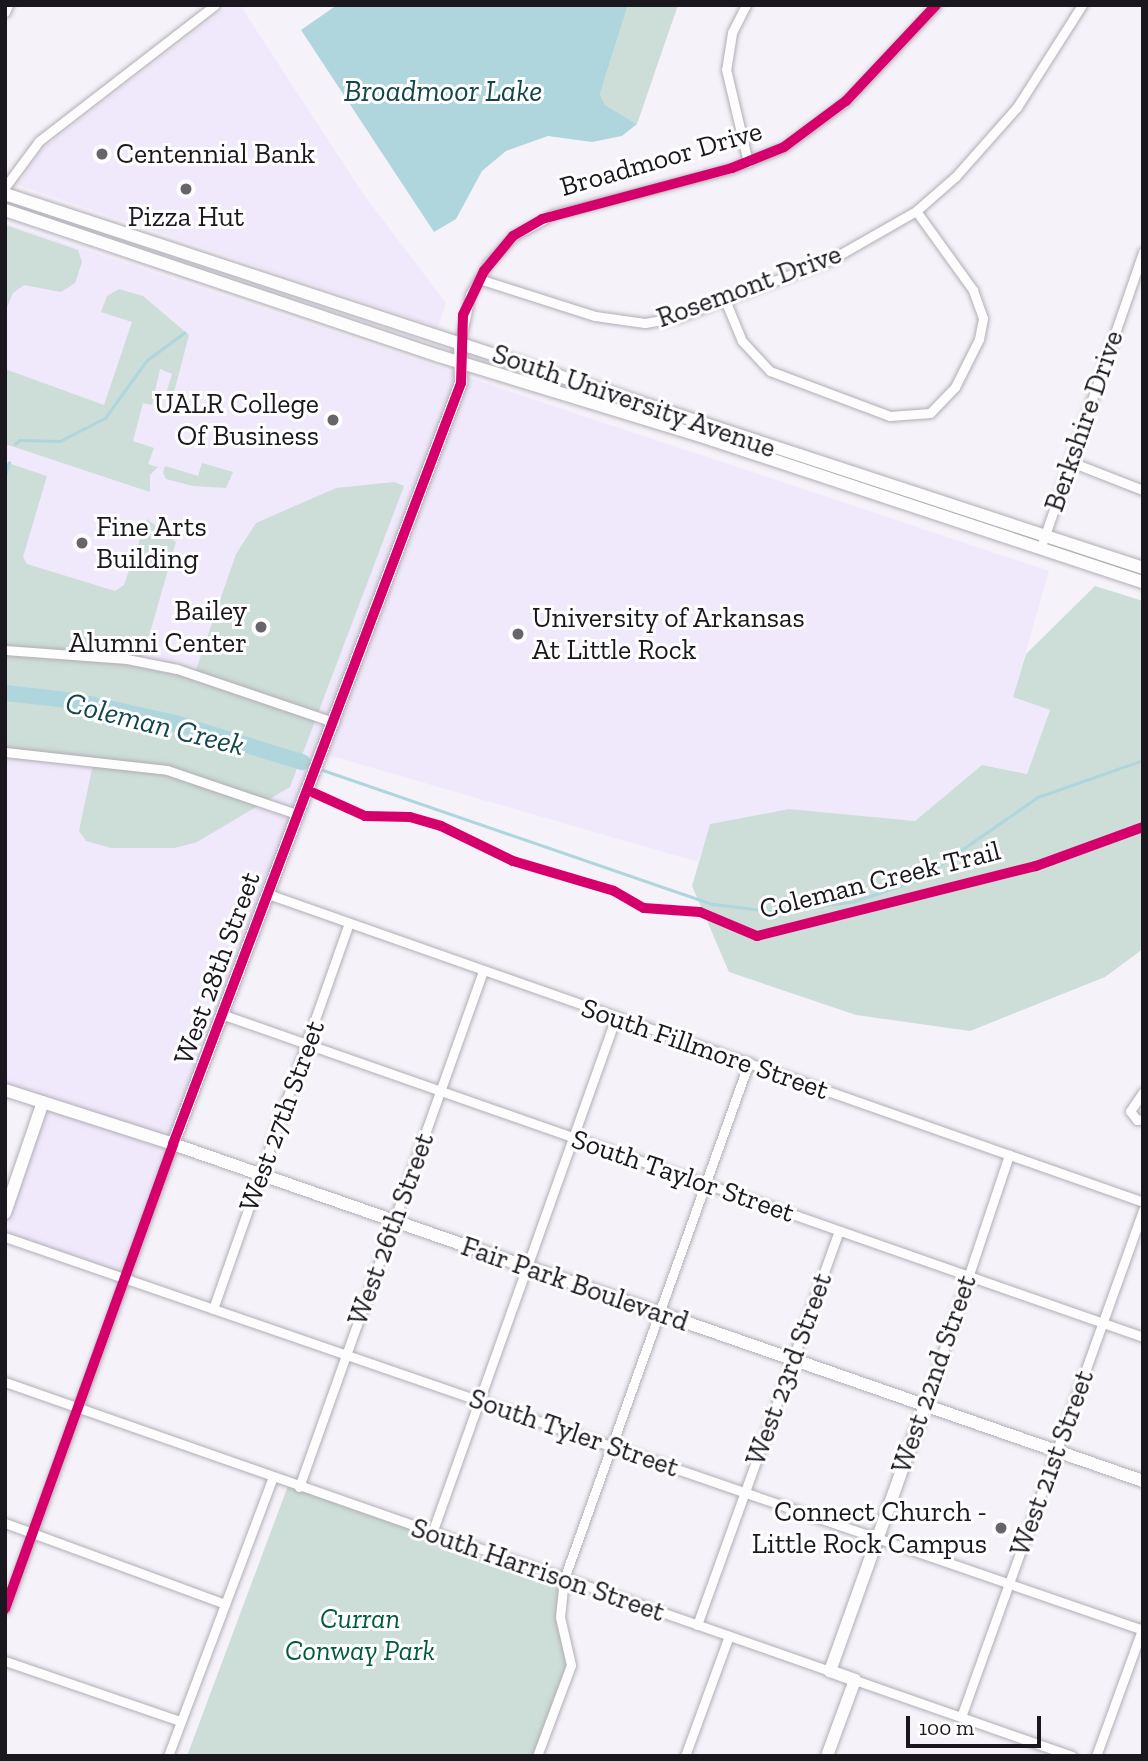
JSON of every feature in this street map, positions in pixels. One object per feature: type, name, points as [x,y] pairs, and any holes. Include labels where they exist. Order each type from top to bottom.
[{"type":"street","points":[[5,12],[8,5]]},
{"type":"street","points":[[5,187],[39,141],[215,5]]},
{"type":"street","points":[[746,5],[732,33],[726,69],[748,162]]},
{"type":"street","name":"Broadmoor Drive","points":[[460,343],[465,308],[480,279],[508,241],[542,219],[748,162],[783,147],[826,118],[936,5]]},
{"type":"street","name":"Rosemont Drive","points":[[480,279],[628,323],[670,318],[832,259],[916,211],[999,130],[1083,5]]},
{"type":"street","name":"South University Avenue","points":[[5,194],[1143,568]]},
{"type":"street","name":"South University Avenue","points":[[5,210],[459,362],[713,440],[1041,551],[1143,582]]},
{"type":"street","points":[[725,300],[742,341],[770,371],[890,416],[930,413],[955,387],[979,339],[983,318],[972,290],[916,211]]},
{"type":"street","name":"Berkshire Drive","points":[[1041,551],[1143,252]]},
{"type":"street","name":"West 28th Street","points":[[5,1609],[173,1144],[224,1015],[296,814],[334,722],[462,379],[460,343]]},
{"type":"street","points":[[1071,462],[1143,490]]},
{"type":"street","points":[[5,650],[127,659],[177,669],[334,722]]},
{"type":"street","points":[[5,752],[167,770],[296,814]]},
{"type":"street","name":"South Fillmore Street","points":[[268,894],[1143,1202]]},
{"type":"street","name":"West 27th Street","points":[[213,1309],[349,923]]},
{"type":"street","name":"West 26th Street","points":[[299,1487],[483,971]]},
{"type":"street","name":"South Taylor Street","points":[[224,1015],[1143,1337]]},
{"type":"street","points":[[432,1533],[616,1017]]},
{"type":"street","points":[[537,1756],[571,1665],[570,1647],[560,1617],[564,1579],[749,1062]]},
{"type":"street","name":"Fair Park Boulevard","points":[[5,1090],[261,1174],[1143,1481]]},
{"type":"street","points":[[1143,1092],[1130,1111],[1133,1118],[1143,1119]]},
{"type":"street","points":[[5,1213],[43,1102]]},
{"type":"street","name":"West 22nd Street","points":[[830,1671],[926,1404],[1009,1156]]},
{"type":"street","name":"West 21st Street","points":[[961,1717],[1143,1210]]},
{"type":"street","name":"West 23rd Street","points":[[696,1625],[839,1231]]},
{"type":"street","name":"South Tyler Street","points":[[5,1237],[1142,1629]]},
{"type":"street","name":"South Harrison Street","points":[[5,1382],[1072,1756]]},
{"type":"street","points":[[168,1756],[223,1603],[273,1477]]},
{"type":"street","points":[[5,1523],[223,1603]]},
{"type":"street","points":[[1096,1756],[1142,1629]]},
{"type":"street","points":[[685,1756],[729,1636]]},
{"type":"street","points":[[5,1661],[180,1721]]},
{"type":"street","points":[[827,1756],[855,1680]]},
{"type":"shaded area","points":[[229,5],[240,5],[364,195],[446,303],[438,327],[18,185],[41,150]]},
{"type":"shaded area","name":"University of Arkansas At Little Rock","points":[[5,223],[1049,571],[1013,697],[1050,710],[1027,774],[982,765],[915,821],[789,809],[710,824],[698,862],[321,753],[126,1279],[5,1236],[5,1215],[43,1102],[5,1090]]},
{"type":"green space","points":[[628,5],[678,5],[637,124],[605,105],[600,94]]},
{"type":"green space","points":[[5,225],[78,250],[82,262],[75,283],[61,292],[24,285],[13,293],[5,312]]},
{"type":"green space","points":[[119,289],[143,296],[189,335],[173,396],[166,394],[172,374],[160,369],[152,405],[143,403],[133,441],[154,448],[148,464],[158,467],[150,475],[150,492],[5,444],[5,369],[104,405],[132,322],[101,312],[107,296]]},
{"type":"green space","points":[[5,462],[47,476],[23,557],[27,564],[115,591],[124,585],[147,519],[176,542],[141,664],[147,669],[188,677],[196,670],[236,554],[256,523],[336,488],[394,482],[404,486],[290,787],[197,842],[175,848],[111,848],[86,841],[79,831],[93,764],[5,749]]},
{"type":"green space","points":[[202,463],[233,472],[226,488],[193,486],[166,479],[163,473],[165,466],[198,476]]},
{"type":"green space","points":[[1095,586],[1143,601],[1143,949],[1105,977],[970,1031],[856,1015],[729,972],[692,886],[710,824],[789,809],[915,821],[982,765],[1027,774],[1050,710],[1013,697],[1026,654]]},
{"type":"green space","name":"Curran Conway Park","points":[[289,1483],[564,1579],[559,1601],[571,1655],[537,1756],[187,1756]]},
{"type":"water","name":"Broadmoor Lake","points":[[337,5],[628,5],[600,94],[605,105],[637,124],[622,136],[592,142],[548,136],[506,151],[482,171],[456,219],[434,232],[301,30]]},
{"type":"waterway","points":[[15,444],[20,440],[60,441],[105,418],[147,360],[184,333]]},
{"type":"waterway","points":[[5,475],[9,463]]},
{"type":"waterway","name":"Coleman Creek","points":[[5,693],[76,701],[175,723],[302,762]]},
{"type":"waterway","name":"Coleman Creek","points":[[323,770],[713,904],[771,911],[852,902],[918,880],[1038,797],[1143,760]]},
{"type":"cycle path","points":[[5,1609],[173,1144],[461,383],[463,315],[484,271],[513,236],[542,219],[732,168],[784,147],[846,101],[936,5]]},
{"type":"cycle path","name":"Coleman Creek Trail","points":[[314,793],[365,816],[410,817],[441,826],[513,861],[614,891],[644,908],[700,912],[757,936],[1036,866],[1143,827]]},
{"type":"place","name":"Centennial Bank","points":[[102,154]]},
{"type":"place","name":"Pizza Hut","points":[[186,189]]},
{"type":"place","name":"UALR College Of Business","points":[[333,420]]},
{"type":"place","name":"Fine Arts Building","points":[[82,543]]},
{"type":"place","name":"Bailey Alumni Center","points":[[261,627]]},
{"type":"place","name":"University of Arkansas At Little Rock","points":[[518,634]]},
{"type":"place","name":"Connect Church - Little Rock Campus","points":[[1001,1528]]}]
